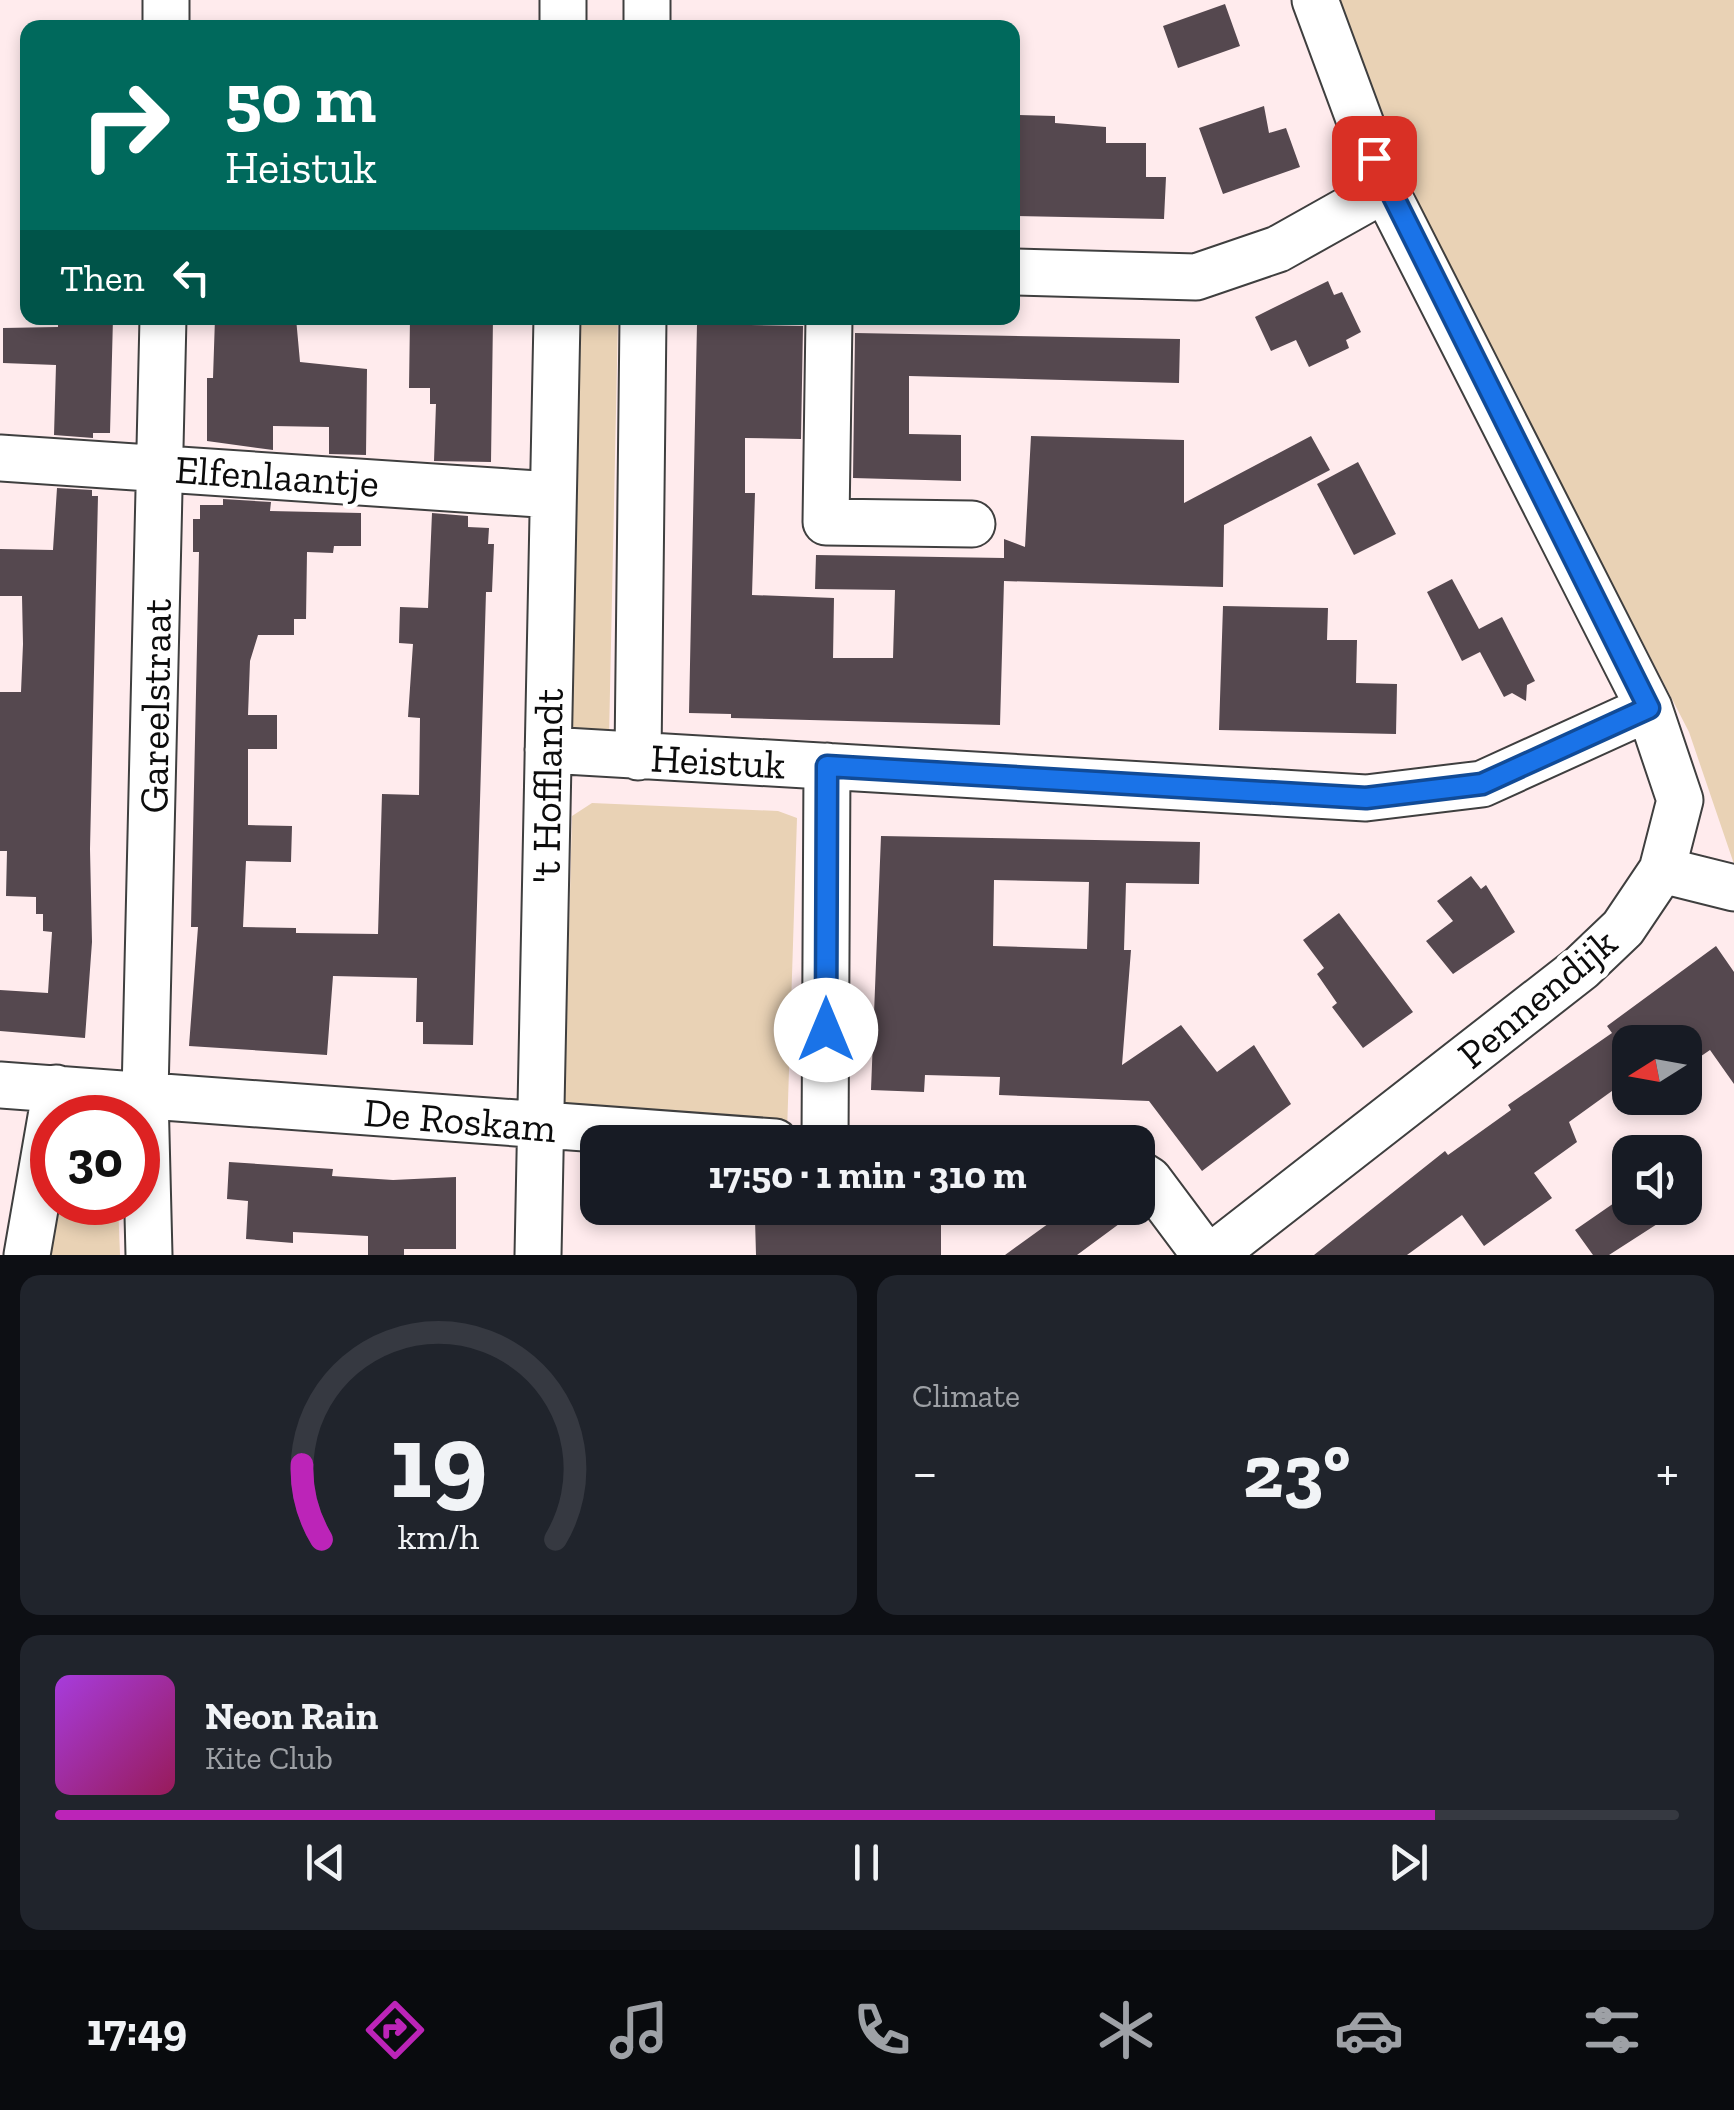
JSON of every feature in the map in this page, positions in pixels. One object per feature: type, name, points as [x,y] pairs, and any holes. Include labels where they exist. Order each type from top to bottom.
[{"type":"street","name":"Pennendijk","points":[[1209,1255],[1581,968],[1623,928],[1662,870],[1680,800],[1649,708],[1386,189],[1314,0]]},
{"type":"street","points":[[1020,272],[1196,276],[1278,249],[1386,189]]},
{"type":"street","name":"Gareelstraat","points":[[145,1094],[162,325]]},
{"type":"street","name":"'t Hofflandt","points":[[538,1255],[557,325]]},
{"type":"street","points":[[638,757],[643,325]]},
{"type":"street","points":[[830,325],[826,522],[972,524]]},
{"type":"street","name":"Elfenlaantje","points":[[0,458],[553,495]]},
{"type":"street","name":"Heistuk","points":[[548,750],[1366,798],[1482,784],[1649,708]]},
{"type":"street","points":[[826,1125],[827,766]]},
{"type":"street","points":[[1662,870],[1734,888]]},
{"type":"street","name":"De Roskam","points":[[0,1085],[580,1130]]},
{"type":"street","points":[[27,1255],[56,1088]]},
{"type":"street","points":[[145,1094],[149,1255]]},
{"type":"street","points":[[1155,1188],[1209,1255]]},
{"type":"shaded area","points":[[1337,0],[1734,0],[1734,864],[1689,732],[1427,223]]},
{"type":"shaded area","points":[[581,325],[618,325],[609,737],[570,733]]},
{"type":"shaded area","points":[[592,803],[778,811],[797,818],[787,1125],[676,1125],[564,1117],[572,816]]},
{"type":"shaded area","points":[[47,1225],[119,1225],[120,1255],[40,1255]]},
{"type":"building","points":[[1225,4],[1240,46],[1178,68],[1163,26]]},
{"type":"building","points":[[1264,106],[1269,133],[1286,128],[1300,167],[1223,194],[1199,128]]},
{"type":"building","points":[[1020,115],[1055,116],[1055,123],[1106,127],[1106,143],[1146,143],[1146,177],[1166,177],[1164,219],[1020,216]]},
{"type":"building","points":[[1328,281],[1334,295],[1342,292],[1361,332],[1346,340],[1349,348],[1309,367],[1296,340],[1271,351],[1255,317]]},
{"type":"building","points":[[113,325],[110,433],[93,433],[93,438],[54,435],[56,365],[3,363],[3,328]]},
{"type":"building","points":[[215,325],[297,325],[300,362],[367,369],[366,455],[329,454],[329,427],[273,426],[273,450],[207,441],[207,378],[213,378]]},
{"type":"building","points":[[410,325],[493,325],[491,462],[434,461],[436,404],[430,404],[430,388],[409,388]]},
{"type":"building","points":[[697,325],[803,326],[801,439],[745,438],[745,493],[755,493],[752,595],[834,598],[833,658],[893,658],[895,590],[815,589],[816,555],[1004,558],[1004,539],[1025,547],[1031,436],[1184,440],[1184,503],[1311,436],[1330,470],[1224,525],[1223,587],[1004,581],[1000,725],[731,718],[731,714],[689,713]]},
{"type":"building","points":[[855,333],[1180,339],[1179,383],[909,376],[909,434],[961,435],[961,481],[853,478]]},
{"type":"building","points":[[1358,462],[1396,534],[1354,555],[1317,484]]},
{"type":"building","points":[[57,488],[92,490],[92,496],[98,496],[90,849],[92,942],[85,1038],[0,1031],[0,990],[48,993],[52,932],[43,931],[43,914],[36,914],[36,897],[6,896],[7,851],[0,851],[0,692],[21,692],[23,644],[22,596],[0,596],[0,549],[53,550]]},
{"type":"building","points":[[223,499],[271,502],[270,511],[361,513],[361,546],[334,546],[333,553],[307,552],[306,619],[294,619],[294,635],[258,635],[250,661],[248,715],[277,715],[277,749],[248,749],[248,825],[292,826],[291,862],[246,861],[243,927],[296,928],[296,933],[378,934],[382,794],[419,795],[420,718],[408,717],[413,644],[399,643],[400,607],[428,608],[432,513],[468,516],[468,527],[489,528],[488,544],[494,544],[492,592],[486,592],[473,1045],[423,1044],[423,1022],[416,1022],[417,978],[333,976],[327,1055],[189,1046],[198,927],[191,927],[199,552],[193,552],[193,519],[200,519],[200,505],[223,505]]},
{"type":"building","points":[[1452,579],[1479,629],[1502,617],[1535,681],[1527,685],[1526,701],[1512,693],[1504,697],[1480,652],[1462,661],[1427,592]]},
{"type":"building","points":[[1223,606],[1328,608],[1327,640],[1357,640],[1356,683],[1397,684],[1396,734],[1219,730]]},
{"type":"building","points":[[881,836],[1200,842],[1199,884],[1126,883],[1124,950],[1131,950],[1122,1065],[1181,1025],[1217,1072],[1254,1045],[1291,1104],[1202,1171],[1149,1101],[999,1095],[1000,1077],[925,1075],[924,1092],[871,1090]],"holes":[[[994,880],[1089,882],[1087,949],[993,946]]]},
{"type":"building","points":[[1471,876],[1481,889],[1486,885],[1515,932],[1453,974],[1426,941],[1453,921],[1437,901]]},
{"type":"building","points":[[1339,913],[1413,1012],[1363,1048],[1332,1007],[1337,1003],[1317,974],[1324,968],[1303,940]]},
{"type":"building","points":[[1716,946],[1734,972],[1734,1084],[1710,1050],[1702,1055],[1702,1025],[1612,1025],[1612,1033],[1607,1026]]},
{"type":"building","points":[[1612,1033],[1612,1091],[1569,1122],[1577,1142],[1534,1173],[1552,1198],[1484,1246],[1462,1215],[1407,1255],[1314,1255],[1445,1151],[1448,1155],[1511,1110],[1508,1105]]},
{"type":"building","points":[[229,1162],[333,1169],[332,1176],[393,1180],[456,1177],[456,1249],[404,1249],[404,1255],[368,1255],[368,1236],[293,1232],[293,1243],[246,1239],[248,1201],[227,1199]]},
{"type":"building","points":[[1612,1204],[1612,1225],[1656,1225],[1609,1255],[1593,1255],[1575,1230]]},
{"type":"building","points":[[755,1225],[941,1225],[941,1255],[756,1255]]},
{"type":"building","points":[[1046,1225],[1118,1225],[1077,1255],[1005,1255]]},
{"type":"route","points":[[826,1030],[827,766],[1366,798],[1482,784],[1649,708],[1386,189],[1374,158]]}]
